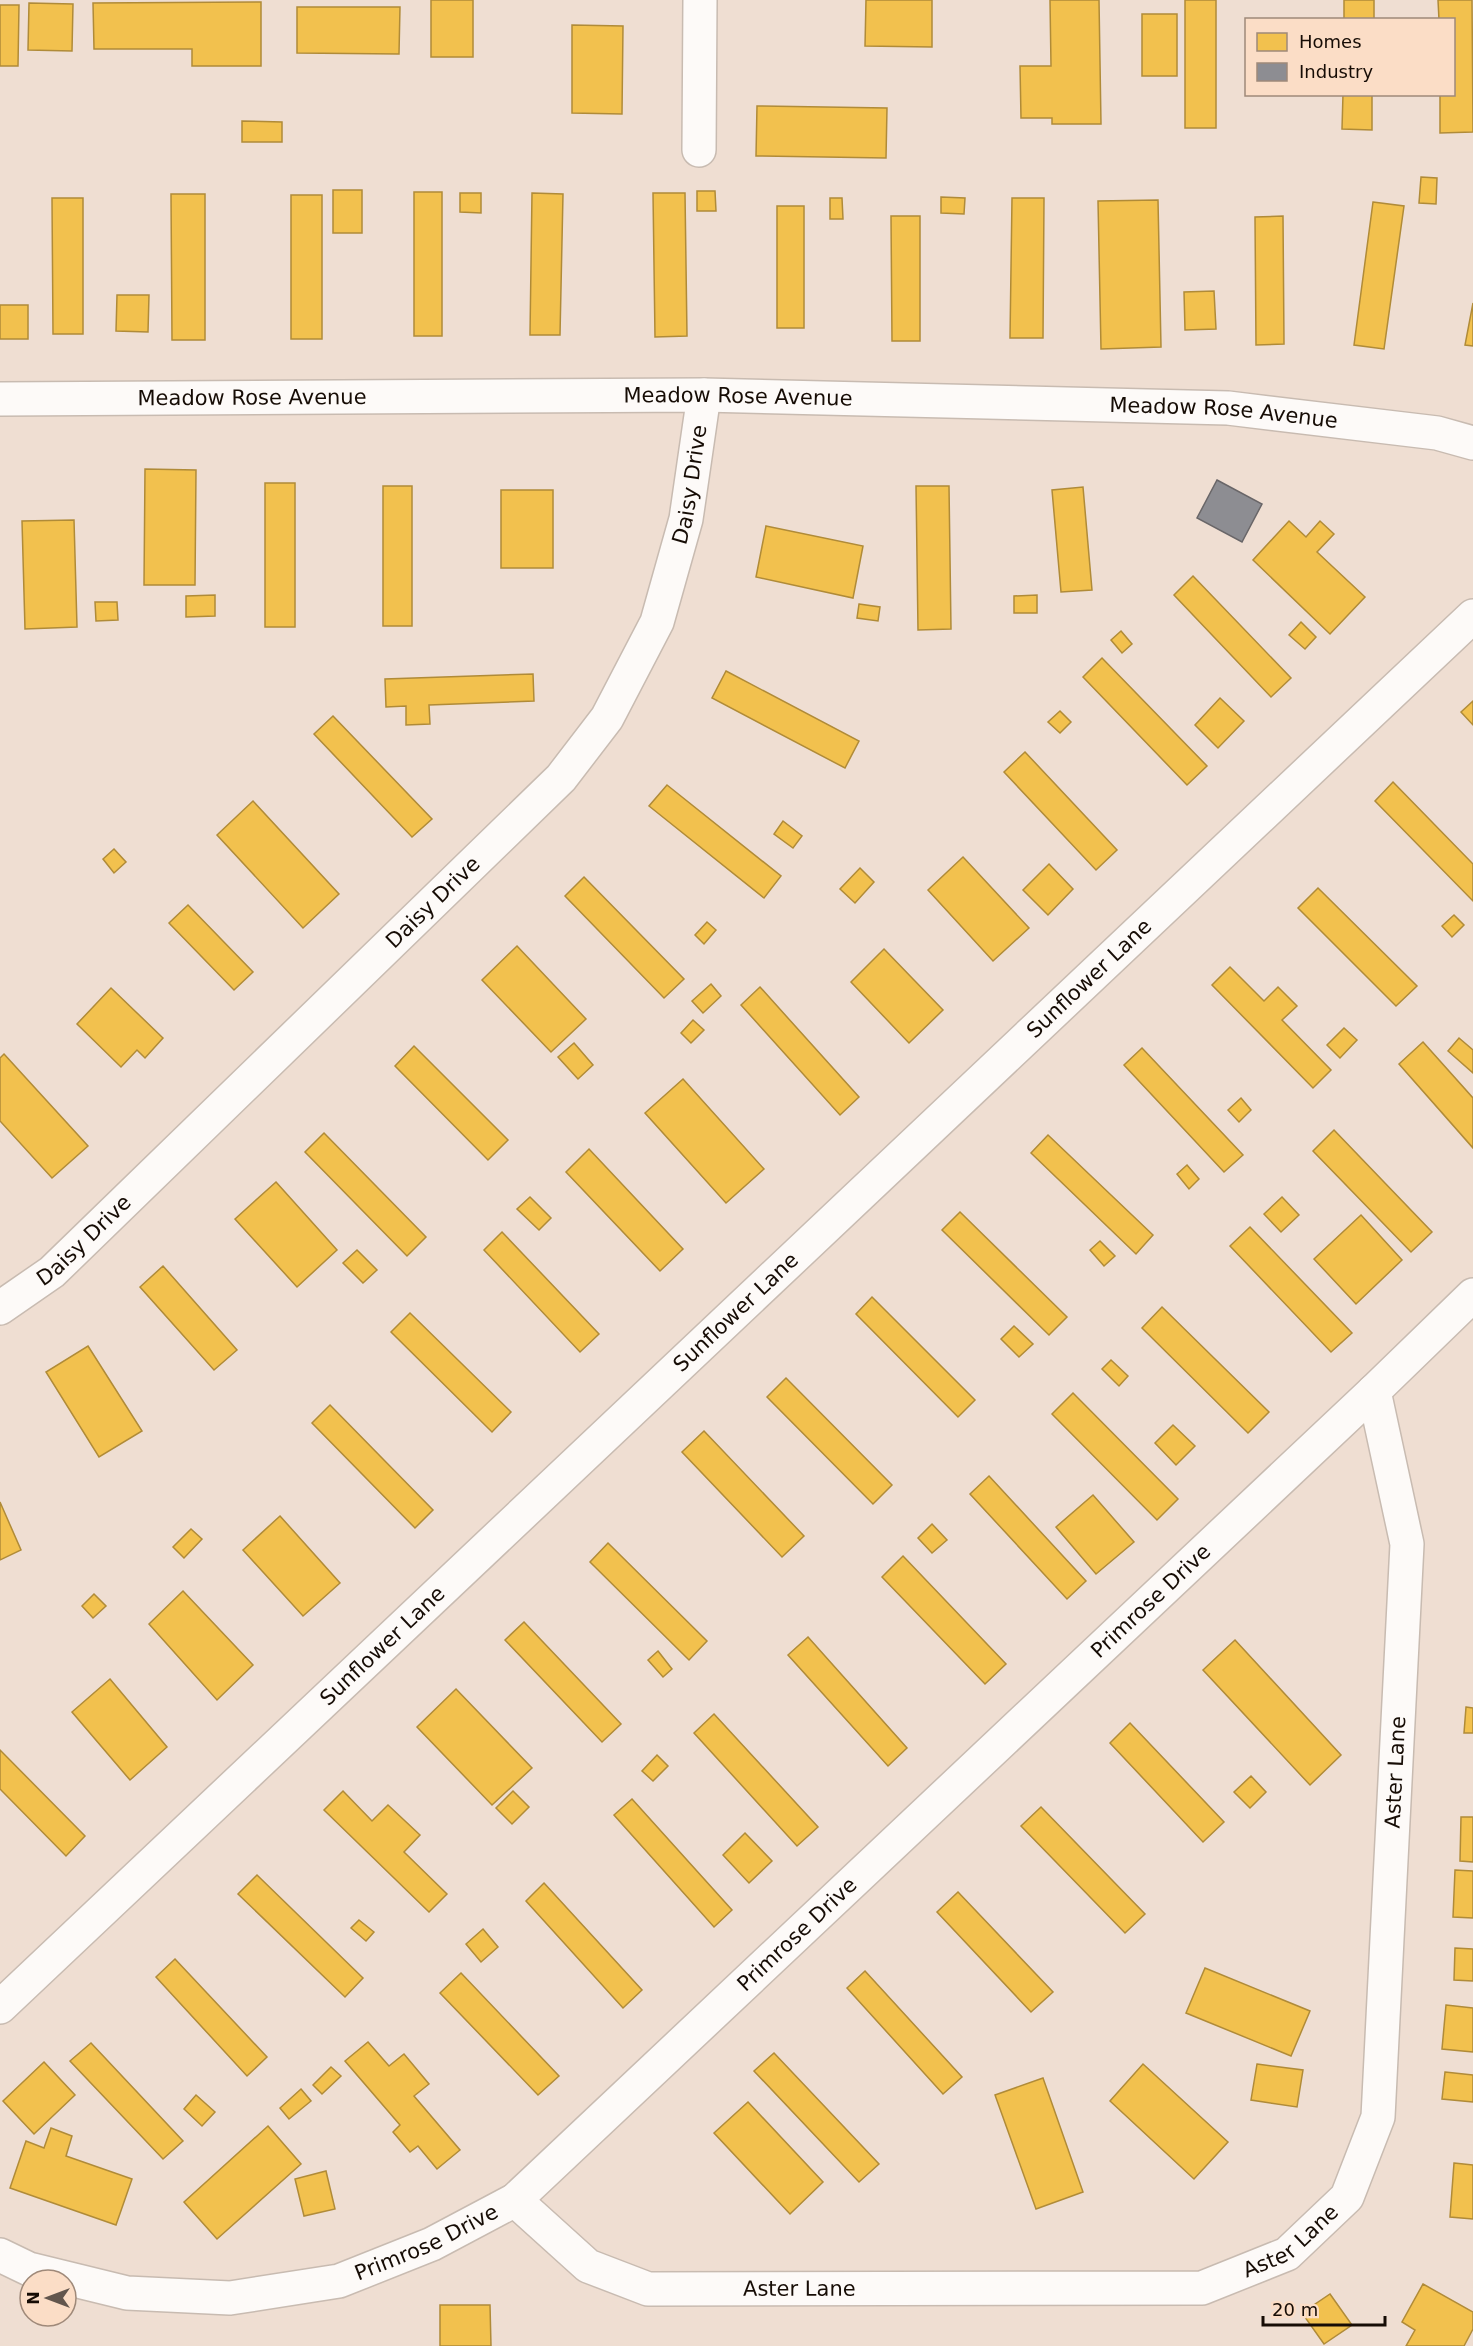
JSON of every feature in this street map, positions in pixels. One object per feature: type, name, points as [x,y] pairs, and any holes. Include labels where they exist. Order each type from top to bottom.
[{"type":"street","points":[[699,150],[700,0]]},
{"type":"street","name":"Meadow Rose Avenue","points":[[0,399],[704,395],[1228,408],[1437,432],[1473,443]]},
{"type":"street","name":"Daisy Drive","points":[[0,1308],[51,1272],[561,778],[607,718],[657,622],[686,519],[704,395]]},
{"type":"street","name":"Sunflower Lane","points":[[0,2007],[1473,615]]},
{"type":"street","name":"Primrose Drive","points":[[0,2255],[29,2269],[127,2293],[230,2298],[339,2281],[432,2244],[515,2200],[1374,1391],[1473,1295]]},
{"type":"street","name":"Aster Lane","points":[[515,2200],[588,2266],[648,2289],[1202,2288],[1287,2254],[1296,2246],[1347,2197],[1378,2117],[1407,1544],[1374,1391]]},
{"type":"building: Homes","points":[[431,0],[473,0],[473,57],[431,57]]},
{"type":"building: Homes","points":[[866,0],[932,0],[932,47],[865,46]]},
{"type":"building: Homes","points":[[1050,0],[1099,0],[1101,124],[1052,124],[1052,118],[1021,118],[1020,66],[1051,66]]},
{"type":"building: Homes","points":[[1185,0],[1216,0],[1216,128],[1185,128]]},
{"type":"building: Homes","points":[[1344,0],[1374,0],[1374,18],[1344,18]]},
{"type":"building: Homes","points":[[1438,0],[1472,0],[1473,132],[1440,133],[1440,96],[1455,96],[1455,18],[1439,18]]},
{"type":"building: Homes","points":[[261,2],[261,66],[192,66],[192,49],[94,49],[93,3]]},
{"type":"building: Homes","points":[[29,3],[73,4],[72,51],[28,50]]},
{"type":"building: Homes","points":[[0,5],[19,5],[18,66],[0,66]]},
{"type":"building: Homes","points":[[297,7],[400,7],[399,54],[297,53]]},
{"type":"building: Homes","points":[[1142,14],[1177,14],[1177,76],[1142,76]]},
{"type":"building: Homes","points":[[572,25],[623,26],[622,114],[572,113]]},
{"type":"building: Homes","points":[[1343,96],[1372,96],[1372,130],[1342,129]]},
{"type":"building: Homes","points":[[757,106],[887,108],[886,158],[756,156]]},
{"type":"building: Homes","points":[[242,121],[282,122],[282,142],[242,142]]},
{"type":"building: Homes","points":[[1421,177],[1437,178],[1436,204],[1419,203]]},
{"type":"building: Homes","points":[[333,190],[362,190],[362,233],[333,233]]},
{"type":"building: Homes","points":[[697,191],[715,191],[716,211],[697,211]]},
{"type":"building: Homes","points":[[414,192],[442,192],[442,336],[414,336]]},
{"type":"building: Homes","points":[[460,193],[481,193],[481,213],[460,212]]},
{"type":"building: Homes","points":[[532,193],[563,194],[560,335],[530,335]]},
{"type":"building: Homes","points":[[653,193],[685,193],[687,336],[655,337]]},
{"type":"building: Homes","points":[[171,194],[205,194],[205,340],[172,340]]},
{"type":"building: Homes","points":[[291,195],[322,195],[322,339],[291,339]]},
{"type":"building: Homes","points":[[941,197],[965,198],[964,214],[941,213]]},
{"type":"building: Homes","points":[[52,198],[83,198],[83,334],[53,334]]},
{"type":"building: Homes","points":[[830,198],[842,198],[843,219],[830,219]]},
{"type":"building: Homes","points":[[1012,198],[1044,198],[1043,338],[1010,338]]},
{"type":"building: Homes","points":[[1158,200],[1161,347],[1101,349],[1098,201]]},
{"type":"building: Homes","points":[[1373,202],[1404,206],[1384,349],[1354,345]]},
{"type":"building: Homes","points":[[777,206],[804,206],[804,328],[777,328]]},
{"type":"building: Homes","points":[[891,216],[920,216],[920,341],[892,341]]},
{"type":"building: Homes","points":[[1283,216],[1284,344],[1256,345],[1255,217]]},
{"type":"building: Homes","points":[[1214,291],[1216,329],[1185,330],[1184,292]]},
{"type":"building: Homes","points":[[117,295],[149,295],[148,332],[116,331]]},
{"type":"building: Homes","points":[[1473,303],[1473,346],[1465,345]]},
{"type":"building: Homes","points":[[0,305],[28,305],[28,339],[0,339]]},
{"type":"building: Homes","points":[[145,469],[196,470],[195,585],[144,585]]},
{"type":"building: Homes","points":[[265,483],[295,483],[295,627],[265,627]]},
{"type":"building: Homes","points":[[383,486],[412,486],[412,626],[383,626]]},
{"type":"building: Homes","points":[[916,486],[949,486],[951,629],[918,630]]},
{"type":"building: Homes","points":[[1083,487],[1092,590],[1061,592],[1052,490]]},
{"type":"building: Homes","points":[[501,490],[553,490],[553,568],[501,568]]},
{"type":"building: Homes","points":[[74,520],[77,627],[25,629],[22,521]]},
{"type":"building: Homes","points":[[1289,521],[1306,537],[1320,521],[1334,534],[1317,552],[1365,597],[1330,634],[1253,560]]},
{"type":"building: Homes","points":[[766,526],[863,546],[853,598],[756,577]]},
{"type":"building: Homes","points":[[1193,576],[1291,678],[1271,697],[1174,595]]},
{"type":"building: Homes","points":[[215,595],[215,616],[186,617],[186,596]]},
{"type":"building: Homes","points":[[1037,595],[1037,613],[1014,613],[1014,596]]},
{"type":"building: Homes","points":[[95,602],[117,602],[118,620],[96,621]]},
{"type":"building: Homes","points":[[859,604],[880,607],[878,621],[857,618]]},
{"type":"building: Homes","points":[[1301,622],[1316,637],[1305,649],[1289,635]]},
{"type":"building: Homes","points":[[1121,631],[1132,644],[1122,653],[1111,640]]},
{"type":"building: Homes","points":[[1102,658],[1207,766],[1187,785],[1083,677]]},
{"type":"building: Homes","points":[[726,671],[859,741],[845,768],[712,698]]},
{"type":"building: Homes","points":[[533,674],[534,701],[429,705],[430,724],[406,725],[406,706],[386,707],[385,679]]},
{"type":"building: Homes","points":[[1220,698],[1244,721],[1218,748],[1195,725]]},
{"type":"building: Homes","points":[[1473,701],[1473,725],[1461,712]]},
{"type":"building: Homes","points":[[1060,711],[1071,722],[1060,733],[1048,722]]},
{"type":"building: Homes","points":[[333,716],[432,819],[412,837],[314,734]]},
{"type":"building: Homes","points":[[1025,752],[1117,850],[1096,870],[1004,772]]},
{"type":"building: Homes","points":[[1393,782],[1473,864],[1473,901],[1375,801]]},
{"type":"building: Homes","points":[[667,785],[781,876],[764,898],[649,806]]},
{"type":"building: Homes","points":[[253,801],[339,894],[303,928],[217,835]]},
{"type":"building: Homes","points":[[783,821],[802,836],[793,848],[774,834]]},
{"type":"building: Homes","points":[[114,849],[126,862],[114,873],[103,859]]},
{"type":"building: Homes","points":[[963,857],[1029,928],[993,961],[928,890]]},
{"type":"building: Homes","points":[[1049,864],[1073,889],[1048,915],[1023,890]]},
{"type":"building: Homes","points":[[860,868],[874,882],[855,903],[840,889]]},
{"type":"building: Homes","points":[[584,877],[684,979],[664,998],[565,896]]},
{"type":"building: Homes","points":[[1318,888],[1417,986],[1396,1006],[1298,908]]},
{"type":"building: Homes","points":[[188,905],[253,972],[234,990],[169,923]]},
{"type":"building: Homes","points":[[1454,915],[1464,925],[1452,937],[1442,926]]},
{"type":"building: Homes","points":[[707,922],[716,930],[704,944],[695,935]]},
{"type":"building: Homes","points":[[517,946],[586,1019],[551,1052],[482,980]]},
{"type":"building: Homes","points":[[884,949],[943,1010],[909,1043],[851,982]]},
{"type":"building: Homes","points":[[1230,967],[1264,1001],[1278,987],[1297,1006],[1282,1020],[1331,1070],[1313,1088],[1212,985]]},
{"type":"building: Homes","points":[[711,984],[721,996],[703,1013],[692,1001]]},
{"type":"building: Homes","points":[[760,987],[859,1097],[840,1115],[741,1005]]},
{"type":"building: Homes","points":[[111,988],[163,1038],[145,1058],[137,1050],[121,1067],[77,1024]]},
{"type":"building: Homes","points":[[693,1020],[704,1030],[691,1043],[681,1033]]},
{"type":"building: Homes","points":[[1344,1028],[1357,1040],[1340,1058],[1327,1045]]},
{"type":"building: Homes","points":[[1459,1038],[1473,1050],[1473,1073],[1448,1051]]},
{"type":"building: Homes","points":[[1423,1042],[1473,1098],[1473,1148],[1399,1064]]},
{"type":"building: Homes","points":[[574,1043],[593,1065],[578,1079],[558,1057]]},
{"type":"building: Homes","points":[[414,1046],[508,1140],[488,1160],[395,1066]]},
{"type":"building: Homes","points":[[1142,1048],[1243,1155],[1224,1172],[1124,1065]]},
{"type":"building: Homes","points":[[4,1054],[88,1146],[52,1178],[0,1121],[0,1058]]},
{"type":"building: Homes","points":[[683,1079],[764,1169],[726,1203],[645,1113]]},
{"type":"building: Homes","points":[[1241,1098],[1251,1110],[1239,1122],[1228,1110]]},
{"type":"building: Homes","points":[[1334,1130],[1432,1232],[1411,1252],[1313,1151]]},
{"type":"building: Homes","points":[[324,1133],[426,1237],[407,1256],[305,1152]]},
{"type":"building: Homes","points":[[1048,1135],[1153,1235],[1136,1254],[1031,1153]]},
{"type":"building: Homes","points":[[589,1149],[683,1249],[660,1271],[566,1172]]},
{"type":"building: Homes","points":[[1187,1165],[1199,1179],[1189,1189],[1177,1174]]},
{"type":"building: Homes","points":[[276,1182],[337,1250],[297,1287],[235,1219]]},
{"type":"building: Homes","points":[[530,1197],[551,1218],[539,1230],[517,1209]]},
{"type":"building: Homes","points":[[1282,1197],[1299,1215],[1281,1232],[1264,1214]]},
{"type":"building: Homes","points":[[960,1212],[1067,1317],[1049,1335],[942,1230]]},
{"type":"building: Homes","points":[[1361,1215],[1402,1260],[1356,1304],[1314,1259]]},
{"type":"building: Homes","points":[[1250,1227],[1352,1333],[1331,1352],[1230,1246]]},
{"type":"building: Homes","points":[[502,1232],[599,1334],[580,1352],[484,1250]]},
{"type":"building: Homes","points":[[1100,1241],[1115,1256],[1104,1266],[1090,1250]]},
{"type":"building: Homes","points":[[357,1250],[377,1270],[363,1283],[343,1263]]},
{"type":"building: Homes","points":[[163,1266],[237,1350],[214,1370],[140,1287]]},
{"type":"building: Homes","points":[[872,1297],[975,1400],[958,1417],[856,1314]]},
{"type":"building: Homes","points":[[1162,1307],[1269,1412],[1248,1433],[1142,1328]]},
{"type":"building: Homes","points":[[410,1313],[511,1412],[492,1432],[391,1332]]},
{"type":"building: Homes","points":[[1014,1326],[1033,1344],[1019,1357],[1001,1339]]},
{"type":"building: Homes","points":[[88,1346],[142,1431],[99,1457],[46,1372]]},
{"type":"building: Homes","points":[[1111,1360],[1128,1376],[1119,1386],[1102,1369]]},
{"type":"building: Homes","points":[[786,1378],[892,1485],[873,1504],[767,1397]]},
{"type":"building: Homes","points":[[1073,1393],[1178,1499],[1157,1520],[1052,1414]]},
{"type":"building: Homes","points":[[330,1405],[433,1510],[415,1528],[312,1423]]},
{"type":"building: Homes","points":[[1173,1425],[1195,1446],[1176,1465],[1155,1443]]},
{"type":"building: Homes","points":[[704,1431],[804,1536],[782,1557],[682,1452]]},
{"type":"building: Homes","points":[[989,1476],[1086,1581],[1067,1599],[970,1494]]},
{"type":"building: Homes","points":[[1093,1495],[1134,1542],[1096,1574],[1056,1527]]},
{"type":"building: Homes","points":[[0,1502],[21,1550],[0,1560]]},
{"type":"building: Homes","points":[[280,1516],[340,1583],[303,1616],[243,1550]]},
{"type":"building: Homes","points":[[932,1524],[947,1540],[932,1553],[918,1538]]},
{"type":"building: Homes","points":[[191,1529],[202,1539],[184,1558],[173,1547]]},
{"type":"building: Homes","points":[[608,1543],[707,1641],[689,1660],[590,1562]]},
{"type":"building: Homes","points":[[903,1556],[1006,1664],[985,1684],[882,1577]]},
{"type":"building: Homes","points":[[183,1591],[253,1665],[217,1700],[149,1624]]},
{"type":"building: Homes","points":[[94,1594],[106,1606],[93,1618],[82,1606]]},
{"type":"building: Homes","points":[[524,1622],[621,1724],[602,1742],[505,1640]]},
{"type":"building: Homes","points":[[808,1637],[907,1748],[888,1766],[788,1655]]},
{"type":"building: Homes","points":[[1235,1640],[1341,1755],[1310,1785],[1203,1670]]},
{"type":"building: Homes","points":[[658,1651],[672,1669],[663,1677],[648,1660]]},
{"type":"building: Homes","points":[[110,1679],[167,1747],[130,1780],[72,1712]]},
{"type":"building: Homes","points":[[456,1689],[532,1768],[492,1805],[417,1727]]},
{"type":"building: Homes","points":[[1466,1707],[1473,1708],[1473,1733],[1464,1733]]},
{"type":"building: Homes","points":[[714,1714],[818,1827],[797,1846],[694,1733]]},
{"type":"building: Homes","points":[[1130,1723],[1224,1822],[1203,1842],[1110,1743]]},
{"type":"building: Homes","points":[[0,1750],[85,1836],[66,1856],[0,1789]]},
{"type":"building: Homes","points":[[657,1755],[668,1766],[653,1781],[642,1771]]},
{"type":"building: Homes","points":[[1251,1776],[1266,1792],[1250,1808],[1234,1792]]},
{"type":"building: Homes","points":[[343,1791],[372,1821],[388,1805],[420,1835],[404,1852],[447,1894],[429,1912],[324,1810]]},
{"type":"building: Homes","points":[[513,1791],[529,1807],[512,1824],[496,1808]]},
{"type":"building: Homes","points":[[632,1799],[732,1910],[714,1927],[614,1815]]},
{"type":"building: Homes","points":[[1041,1807],[1145,1914],[1125,1933],[1021,1826]]},
{"type":"building: Homes","points":[[1461,1817],[1473,1817],[1473,1862],[1460,1861]]},
{"type":"building: Homes","points":[[745,1833],[772,1861],[749,1883],[723,1855]]},
{"type":"building: Homes","points":[[1455,1870],[1473,1871],[1473,1918],[1453,1917]]},
{"type":"building: Homes","points":[[257,1875],[363,1978],[345,1997],[238,1894]]},
{"type":"building: Homes","points":[[544,1883],[642,1990],[623,2008],[526,1901]]},
{"type":"building: Homes","points":[[958,1892],[1053,1992],[1031,2012],[937,1912]]},
{"type":"building: Homes","points":[[359,1920],[374,1932],[366,1941],[351,1928]]},
{"type":"building: Homes","points":[[483,1929],[498,1947],[481,1962],[466,1944]]},
{"type":"building: Homes","points":[[1455,1948],[1473,1949],[1473,1981],[1454,1980]]},
{"type":"building: Homes","points":[[175,1959],[267,2057],[247,2076],[156,1977]]},
{"type":"building: Homes","points":[[1205,1968],[1310,2011],[1291,2056],[1186,2013]]},
{"type":"building: Homes","points":[[865,1971],[962,2077],[943,2094],[847,1988]]},
{"type":"building: Homes","points":[[461,1973],[559,2076],[538,2095],[440,1993]]},
{"type":"building: Homes","points":[[1446,2005],[1473,2008],[1473,2052],[1442,2049]]},
{"type":"building: Homes","points":[[368,2042],[389,2066],[404,2054],[429,2084],[414,2096],[460,2150],[437,2169],[418,2146],[410,2152],[393,2132],[400,2125],[345,2061]]},
{"type":"building: Homes","points":[[91,2043],[183,2141],[163,2159],[70,2061]]},
{"type":"building: Homes","points":[[774,2053],[879,2164],[859,2182],[754,2071]]},
{"type":"building: Homes","points":[[44,2062],[75,2095],[34,2134],[3,2101]]},
{"type":"building: Homes","points":[[1143,2064],[1228,2142],[1194,2179],[1110,2101]]},
{"type":"building: Homes","points":[[1257,2064],[1303,2070],[1297,2107],[1251,2100]]},
{"type":"building: Homes","points":[[331,2067],[341,2076],[322,2094],[313,2085]]},
{"type":"building: Homes","points":[[1445,2072],[1473,2075],[1473,2102],[1442,2099]]},
{"type":"building: Homes","points":[[1043,2078],[1083,2192],[1036,2209],[995,2095]]},
{"type":"building: Homes","points":[[301,2089],[311,2101],[289,2119],[280,2108]]},
{"type":"building: Homes","points":[[196,2095],[215,2112],[202,2126],[184,2109]]},
{"type":"building: Homes","points":[[748,2102],[823,2182],[790,2214],[714,2133]]},
{"type":"building: Homes","points":[[268,2126],[301,2164],[217,2239],[184,2202]]},
{"type":"building: Homes","points":[[51,2128],[72,2136],[66,2156],[132,2179],[116,2225],[10,2188],[26,2141],[44,2148]]},
{"type":"building: Homes","points":[[1454,2163],[1473,2165],[1473,2219],[1450,2217]]},
{"type":"building: Homes","points":[[326,2171],[335,2209],[304,2216],[295,2179]]},
{"type":"building: Homes","points":[[1423,2284],[1473,2312],[1473,2329],[1464,2346],[1406,2346],[1415,2330],[1402,2322]]},
{"type":"building: Homes","points":[[1330,2294],[1352,2325],[1324,2344],[1302,2313]]},
{"type":"building: Homes","points":[[440,2305],[490,2305],[491,2346],[440,2346]]},
{"type":"building: Industry","points":[[1217,480],[1262,504],[1242,542],[1197,518]]}]
